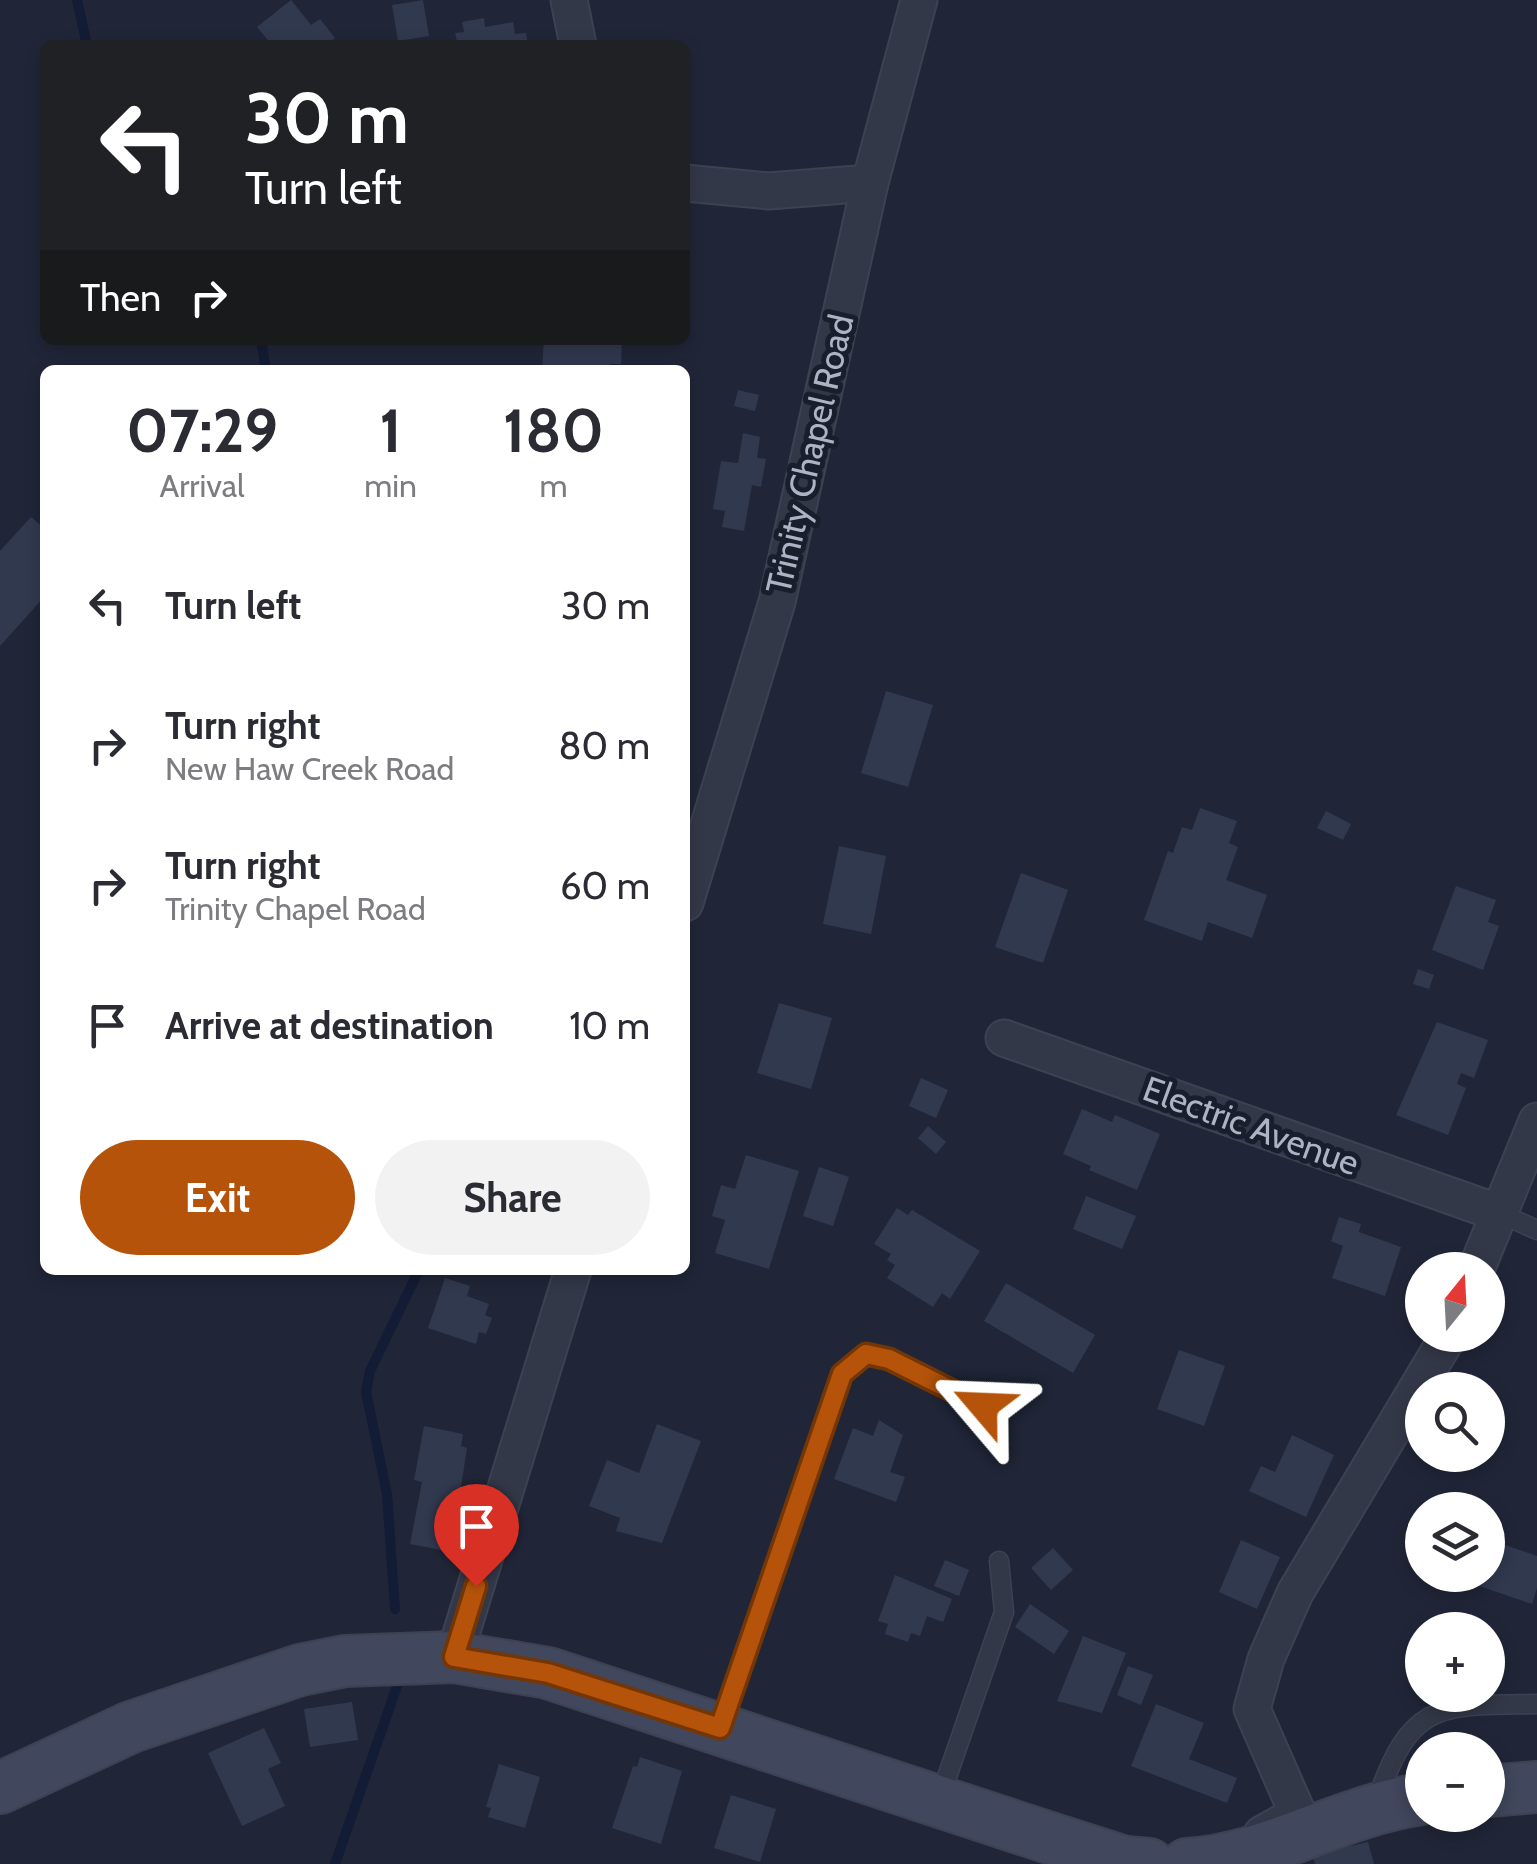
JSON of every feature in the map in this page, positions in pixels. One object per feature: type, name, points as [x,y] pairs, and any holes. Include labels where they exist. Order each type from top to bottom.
[{"type":"street","points":[[569,0],[577,40]]},
{"type":"street","name":"Trinity Chapel Road","points":[[690,887],[777,602],[870,183],[918,0]]},
{"type":"street","points":[[690,183],[769,191],[870,183]]},
{"type":"street","name":"Electric Avenue","points":[[1004,1038],[1499,1213]]},
{"type":"street","points":[[1483,1252],[1537,1121]]},
{"type":"street","points":[[454,1657],[570,1275]]},
{"type":"street","points":[[1208,1863],[1298,1814],[1252,1709],[1266,1659],[1295,1593],[1439,1352]]},
{"type":"street","points":[[0,1788],[132,1727],[300,1670],[345,1661],[454,1657],[548,1673],[1125,1862],[1148,1864]]},
{"type":"street","points":[[1505,1790],[1537,1787]]},
{"type":"street","points":[[1187,1864],[1208,1863],[1405,1802]]},
{"type":"lane","points":[[1499,1213],[1537,1230]]},
{"type":"lane","points":[[720,1728],[842,1374],[866,1354],[889,1359],[983,1406]]},
{"type":"lane","points":[[939,1800],[1004,1612],[999,1561]]},
{"type":"lane","points":[[1374,1810],[1390,1763],[1419,1720],[1448,1706],[1537,1704]]},
{"type":"building","points":[[291,0],[311,25],[320,19],[335,38],[268,40],[257,27]]},
{"type":"building","points":[[423,0],[429,36],[398,40],[392,5]]},
{"type":"building","points":[[484,18],[485,27],[513,22],[515,34],[526,33],[527,40],[457,40],[455,33],[464,32],[462,22]]},
{"type":"building","points":[[544,345],[622,345],[621,364],[542,365]]},
{"type":"building","points":[[738,390],[759,395],[755,411],[734,406]]},
{"type":"building","points":[[743,433],[760,437],[757,458],[766,459],[761,487],[752,485],[744,531],[722,527],[725,511],[713,509],[721,461],[738,463]]},
{"type":"building","points":[[31,517],[40,525],[40,602],[0,646],[0,551]]},
{"type":"building","points":[[886,691],[933,705],[908,787],[861,773]]},
{"type":"building","points":[[1200,808],[1237,821],[1229,843],[1238,847],[1226,880],[1267,895],[1252,938],[1208,922],[1202,941],[1144,920],[1168,851],[1173,853],[1182,827],[1192,830]]},
{"type":"building","points":[[1326,811],[1351,824],[1343,840],[1317,828]]},
{"type":"building","points":[[839,846],[886,856],[871,934],[823,924]]},
{"type":"building","points":[[1021,873],[1068,890],[1043,963],[995,947]]},
{"type":"building","points":[[1456,886],[1496,900],[1488,922],[1499,926],[1483,970],[1432,950]]},
{"type":"building","points":[[1418,969],[1434,975],[1429,989],[1413,984]]},
{"type":"building","points":[[779,1003],[832,1018],[811,1089],[757,1073]]},
{"type":"building","points":[[1437,1022],[1488,1040],[1474,1078],[1461,1073],[1457,1084],[1466,1088],[1448,1135],[1396,1115]]},
{"type":"building","points":[[921,1078],[948,1090],[936,1118],[909,1106]]},
{"type":"building","points":[[1082,1109],[1112,1122],[1115,1115],[1160,1134],[1137,1190],[1089,1170],[1091,1166],[1063,1154]]},
{"type":"building","points":[[928,1126],[946,1142],[936,1154],[918,1138]]},
{"type":"building","points":[[746,1155],[799,1171],[769,1269],[715,1253],[725,1220],[712,1216],[721,1185],[735,1189]]},
{"type":"building","points":[[819,1167],[849,1177],[833,1226],[803,1216]]},
{"type":"building","points":[[1086,1196],[1136,1216],[1122,1249],[1073,1229]]},
{"type":"building","points":[[897,1208],[908,1215],[912,1210],[980,1251],[950,1299],[942,1293],[933,1307],[887,1278],[895,1265],[887,1260],[891,1254],[874,1244]]},
{"type":"building","points":[[1339,1217],[1361,1224],[1359,1232],[1401,1247],[1385,1296],[1332,1278],[1343,1246],[1331,1241]]},
{"type":"building","points":[[445,1278],[470,1286],[467,1296],[489,1304],[485,1315],[492,1318],[486,1334],[479,1332],[476,1344],[428,1328]]},
{"type":"building","points":[[1006,1283],[1095,1335],[1073,1373],[984,1321]]},
{"type":"building","points":[[1179,1350],[1225,1366],[1204,1426],[1157,1409]]},
{"type":"building","points":[[879,1420],[903,1435],[890,1472],[905,1477],[896,1502],[834,1479],[853,1428],[873,1436]]},
{"type":"building","points":[[657,1424],[701,1441],[662,1543],[616,1531],[620,1518],[589,1506],[607,1460],[639,1473]]},
{"type":"building","points":[[424,1426],[463,1434],[461,1446],[467,1448],[451,1552],[410,1544],[422,1482],[414,1480]]},
{"type":"building","points":[[1292,1435],[1334,1455],[1306,1517],[1249,1491],[1261,1466],[1275,1472]]},
{"type":"building","points":[[1241,1540],[1280,1557],[1257,1609],[1219,1592]]},
{"type":"building","points":[[1505,1545],[1537,1556],[1537,1588],[1532,1604],[1497,1592],[1505,1592]]},
{"type":"building","points":[[1053,1548],[1073,1570],[1051,1590],[1031,1568]]},
{"type":"building","points":[[945,1560],[969,1570],[959,1596],[934,1586]]},
{"type":"building","points":[[895,1575],[952,1599],[943,1622],[927,1616],[920,1636],[911,1633],[908,1642],[885,1634],[888,1624],[878,1621]]},
{"type":"building","points":[[1030,1604],[1069,1631],[1054,1654],[1015,1627]]},
{"type":"building","points":[[1083,1636],[1126,1653],[1102,1713],[1057,1701]]},
{"type":"building","points":[[1128,1666],[1153,1675],[1141,1705],[1117,1695]]},
{"type":"building","points":[[352,1702],[358,1740],[310,1747],[304,1709]]},
{"type":"building","points":[[1156,1704],[1204,1723],[1189,1759],[1237,1778],[1227,1803],[1131,1766]]},
{"type":"building","points":[[264,1728],[281,1763],[268,1769],[285,1806],[242,1826],[208,1753]]},
{"type":"building","points":[[640,1757],[682,1771],[661,1844],[612,1828],[633,1766],[637,1767]]},
{"type":"building","points":[[499,1764],[540,1777],[525,1828],[488,1817],[491,1808],[486,1807]]},
{"type":"building","points":[[731,1795],[776,1809],[760,1862],[714,1848]]},
{"type":"building","points":[[1368,1842],[1374,1864],[1315,1864],[1312,1855]]},
{"type":"waterway","points":[[77,0],[86,40]]},
{"type":"waterway","points":[[262,345],[265,365]]},
{"type":"waterway","points":[[395,1609],[387,1494],[366,1392],[370,1371],[417,1275]]},
{"type":"waterway","points":[[335,1864],[397,1686]]},
{"type":"route","points":[[476,1586],[454,1657],[548,1673],[720,1728],[842,1374],[866,1354],[889,1359],[983,1406]]}]
